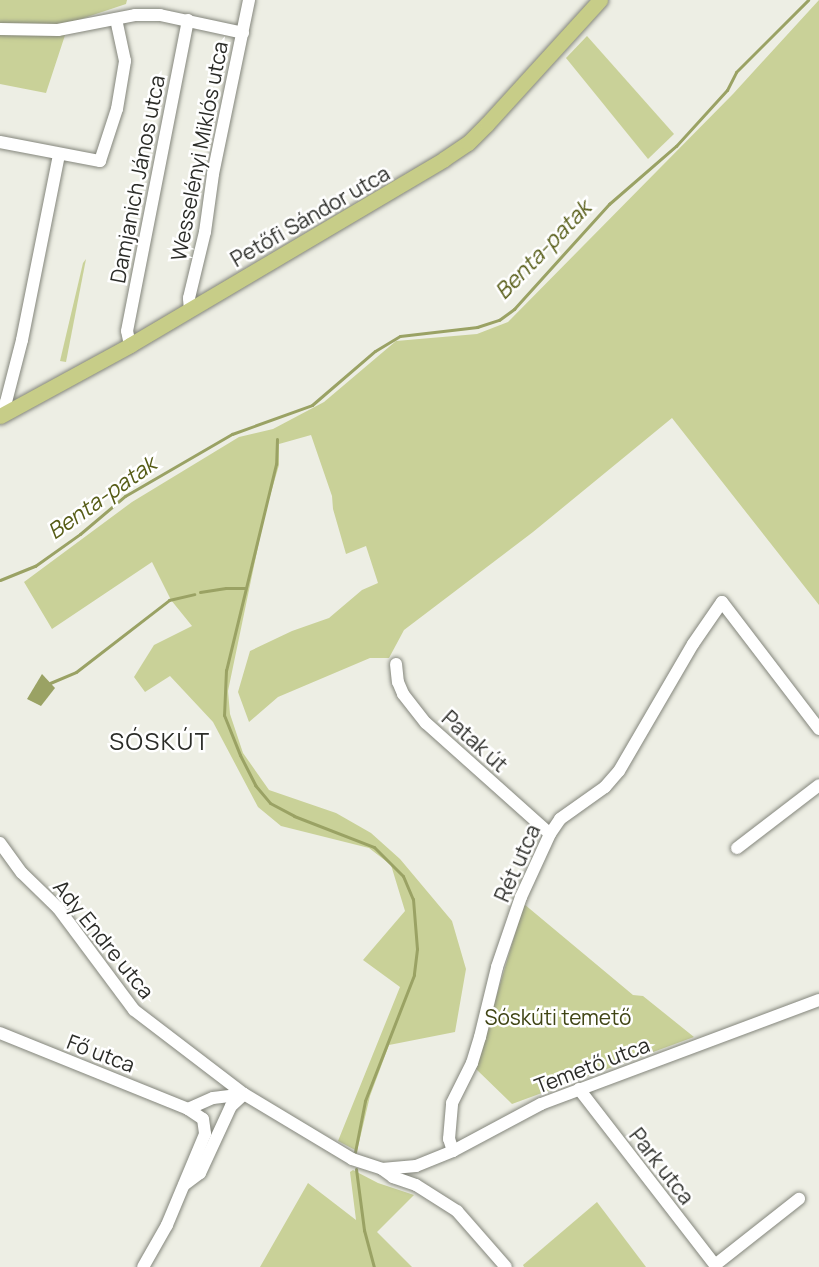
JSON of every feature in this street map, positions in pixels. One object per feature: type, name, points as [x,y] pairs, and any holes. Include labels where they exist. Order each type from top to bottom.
[{"type":"main road","name":"Petőfi Sándor utca","points":[[3,414],[130,345],[423,173],[468,143],[600,0]]},
{"type":"street","name":"Wesselényi Miklós utca","points":[[190,310],[189,298],[205,232],[213,174],[249,0]]},
{"type":"street","points":[[0,29],[58,30],[116,19],[160,15],[243,33]]},
{"type":"street","points":[[0,142],[100,161],[117,109],[124,61],[116,19]]},
{"type":"street","name":"Damjanich János utca","points":[[130,345],[127,332],[188,20]]},
{"type":"street","points":[[3,414],[35,278],[59,155]]},
{"type":"street","name":"Rét utca","points":[[453,1151],[449,1131],[452,1103],[472,1063],[494,977],[513,917],[550,834],[560,819],[605,786],[619,771],[693,644],[722,602],[819,729]]},
{"type":"street","name":"Patak út","points":[[396,664],[398,682],[403,693],[426,723],[550,834]]},
{"type":"street","points":[[737,848],[819,785]]},
{"type":"street","name":"Ady Endre utca","points":[[0,843],[22,873],[58,908],[134,1011],[244,1094],[352,1159],[382,1169],[393,1177],[416,1185],[457,1211],[506,1267]]},
{"type":"street","name":"Temető utca","points":[[382,1169],[416,1166],[453,1151],[507,1121],[579,1089],[819,999]]},
{"type":"street","name":"Fő utca","points":[[0,1033],[188,1109]]},
{"type":"street","points":[[213,1098],[220,1076]]},
{"type":"street","name":"Park utca","points":[[579,1089],[714,1266],[798,1199]]},
{"type":"street","points":[[188,1109],[213,1098],[244,1094]]},
{"type":"street","points":[[184,1185],[200,1173],[231,1106],[244,1094]]},
{"type":"street","points":[[142,1267],[167,1225],[206,1129],[203,1119],[188,1109]]},
{"type":"street","points":[[416,1166],[416,1185]]},
{"type":"green space","points":[[0,0],[127,0],[126,4],[69,23],[46,93],[0,84]]},
{"type":"green space","points":[[819,0],[819,605],[672,418],[533,532],[404,630],[389,658],[370,658],[278,697],[249,722],[238,692],[250,651],[292,631],[329,618],[362,590],[378,583],[366,546],[346,554],[333,509],[332,496],[311,435],[279,444],[279,465],[265,513],[228,691],[230,714],[243,753],[269,790],[336,813],[371,833],[400,859],[452,921],[466,969],[455,1032],[389,1045],[370,1096],[357,1151],[338,1141],[400,987],[363,960],[405,911],[391,865],[369,848],[281,826],[258,807],[213,722],[170,676],[145,692],[134,677],[154,645],[192,626],[171,600],[152,562],[52,629],[24,582],[132,502],[239,437],[273,429],[324,402],[396,341],[477,334],[508,322],[733,94]]},
{"type":"green space","points":[[587,36],[674,134],[648,159],[566,58]]},
{"type":"green space","points":[[86,259],[66,362],[60,361],[83,263]]},
{"type":"green space","name":"Sóskúti temető","points":[[524,904],[633,995],[643,996],[694,1037],[512,1104],[475,1068]]},
{"type":"green space","points":[[353,1170],[378,1183],[414,1195],[377,1232],[412,1267],[260,1267],[308,1183],[356,1220],[350,1172]]},
{"type":"green space","points":[[597,1202],[646,1267],[524,1267],[523,1265]]},
{"type":"shaded area","points":[[42,674],[55,688],[41,706],[27,699]]},
{"type":"waterway","name":"Benta-patak","points":[[0,580],[35,566],[80,534],[125,496],[232,434],[312,405],[375,351],[400,336],[477,327],[499,320],[514,309],[609,204],[676,146],[727,90],[736,72],[808,0]]},
{"type":"waterway","points":[[277,439],[276,464],[226,670],[224,715],[255,785],[270,803],[294,816],[374,847],[403,876],[413,899],[417,949],[414,975],[365,1101],[355,1152]]},
{"type":"waterway","points":[[200,592],[245,588]]},
{"type":"waterway","points":[[50,683],[76,672],[169,600],[194,594]]},
{"type":"waterway","points":[[356,1169],[364,1230],[374,1267]]},
{"type":"district","name":"SÓSKÚT","points":[[160,741]]}]
